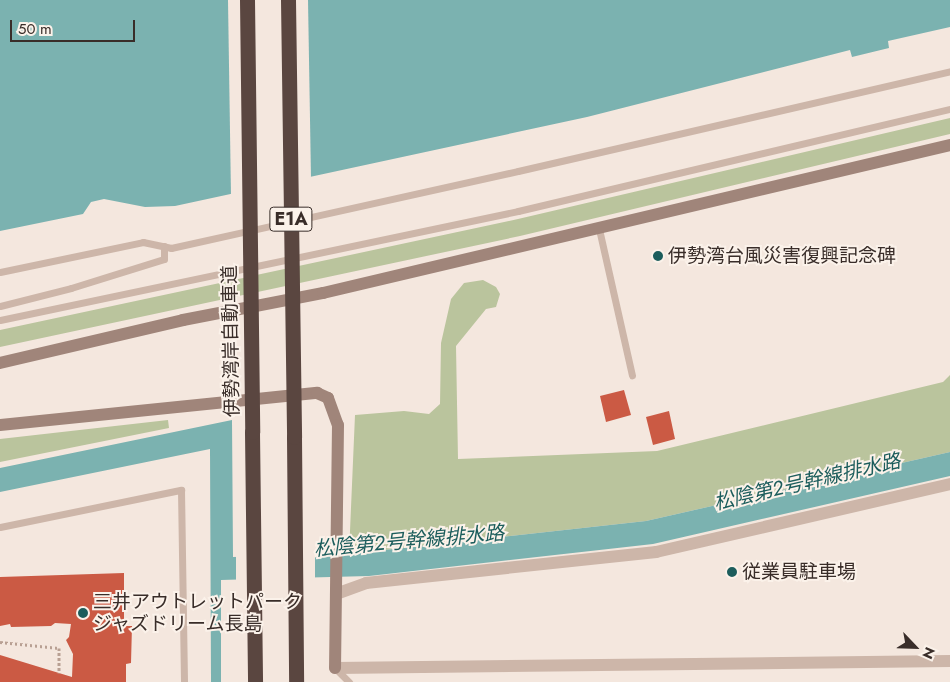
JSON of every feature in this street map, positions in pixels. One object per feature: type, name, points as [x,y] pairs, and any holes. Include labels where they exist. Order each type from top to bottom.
[{"type":"highway","name":"伊勢湾岸自動車道","points":[[247,0],[255,682]]},
{"type":"highway","name":"E1A","points":[[288,0],[296,682]]},
{"type":"street","points":[[0,363],[183,320],[323,293],[950,146]]},
{"type":"street","points":[[0,425],[317,393],[328,398],[338,425],[335,668],[950,661]]},
{"type":"street","points":[[336,589],[366,583],[656,552],[950,484]]},
{"type":"lane","points":[[0,272],[143,242],[171,248],[518,171],[950,71]]},
{"type":"lane","points":[[0,320],[518,211],[950,109]]},
{"type":"lane","points":[[598,229],[632,375]]},
{"type":"lane","points":[[0,306],[71,288],[164,259],[164,246]]},
{"type":"lane","points":[[0,527],[181,490],[184,682]]},
{"type":"lane","points":[[335,668],[349,682]]},
{"type":"path","points":[[0,642],[59,648],[59,673]]},
{"type":"green space","points":[[950,118],[950,134],[520,236],[0,347],[0,330],[518,219]]},
{"type":"green space","points":[[483,280],[496,287],[500,294],[496,307],[486,309],[456,346],[458,459],[657,451],[943,382],[950,375],[950,452],[646,521],[349,554],[355,415],[404,411],[429,414],[440,404],[441,343],[451,299],[464,283]]},
{"type":"green space","points":[[168,420],[169,428],[0,462],[0,439]]},
{"type":"water","points":[[0,0],[950,0],[950,27],[888,41],[889,48],[852,57],[850,50],[587,117],[175,206],[145,207],[104,199],[91,202],[83,214],[0,231]]},
{"type":"water","points":[[232,420],[233,557],[349,554],[646,521],[950,452],[950,476],[653,544],[369,576],[221,580],[221,682],[211,682],[210,449],[0,492],[0,468]]},
{"type":"pier","points":[[228,0],[308,0],[311,179],[231,197]]},
{"type":"pier","points":[[315,552],[315,580],[236,582],[236,554]]},
{"type":"building","points":[[624,390],[631,415],[606,422],[600,396]]},
{"type":"building","points":[[669,411],[675,439],[653,445],[646,417]]},
{"type":"building","points":[[124,573],[124,626],[132,626],[131,663],[126,664],[126,682],[0,682],[0,655],[72,677],[73,654],[66,640],[69,637],[71,624],[55,623],[51,626],[11,627],[10,624],[0,626],[0,577]]},
{"type":"place","name":"伊勢湾台風災害復興記念碑","points":[[658,256]]},
{"type":"place","name":"従業員駐車場","points":[[732,572]]},
{"type":"place","name":"三井アウトレットパーク ジャズドリーム長島","points":[[83,613]]},
{"type":"water label","name":"松陰第2号幹線排水路","points":[[807,482]]},
{"type":"water label","name":"松陰第2号幹線排水路","points":[[409,541]]}]
